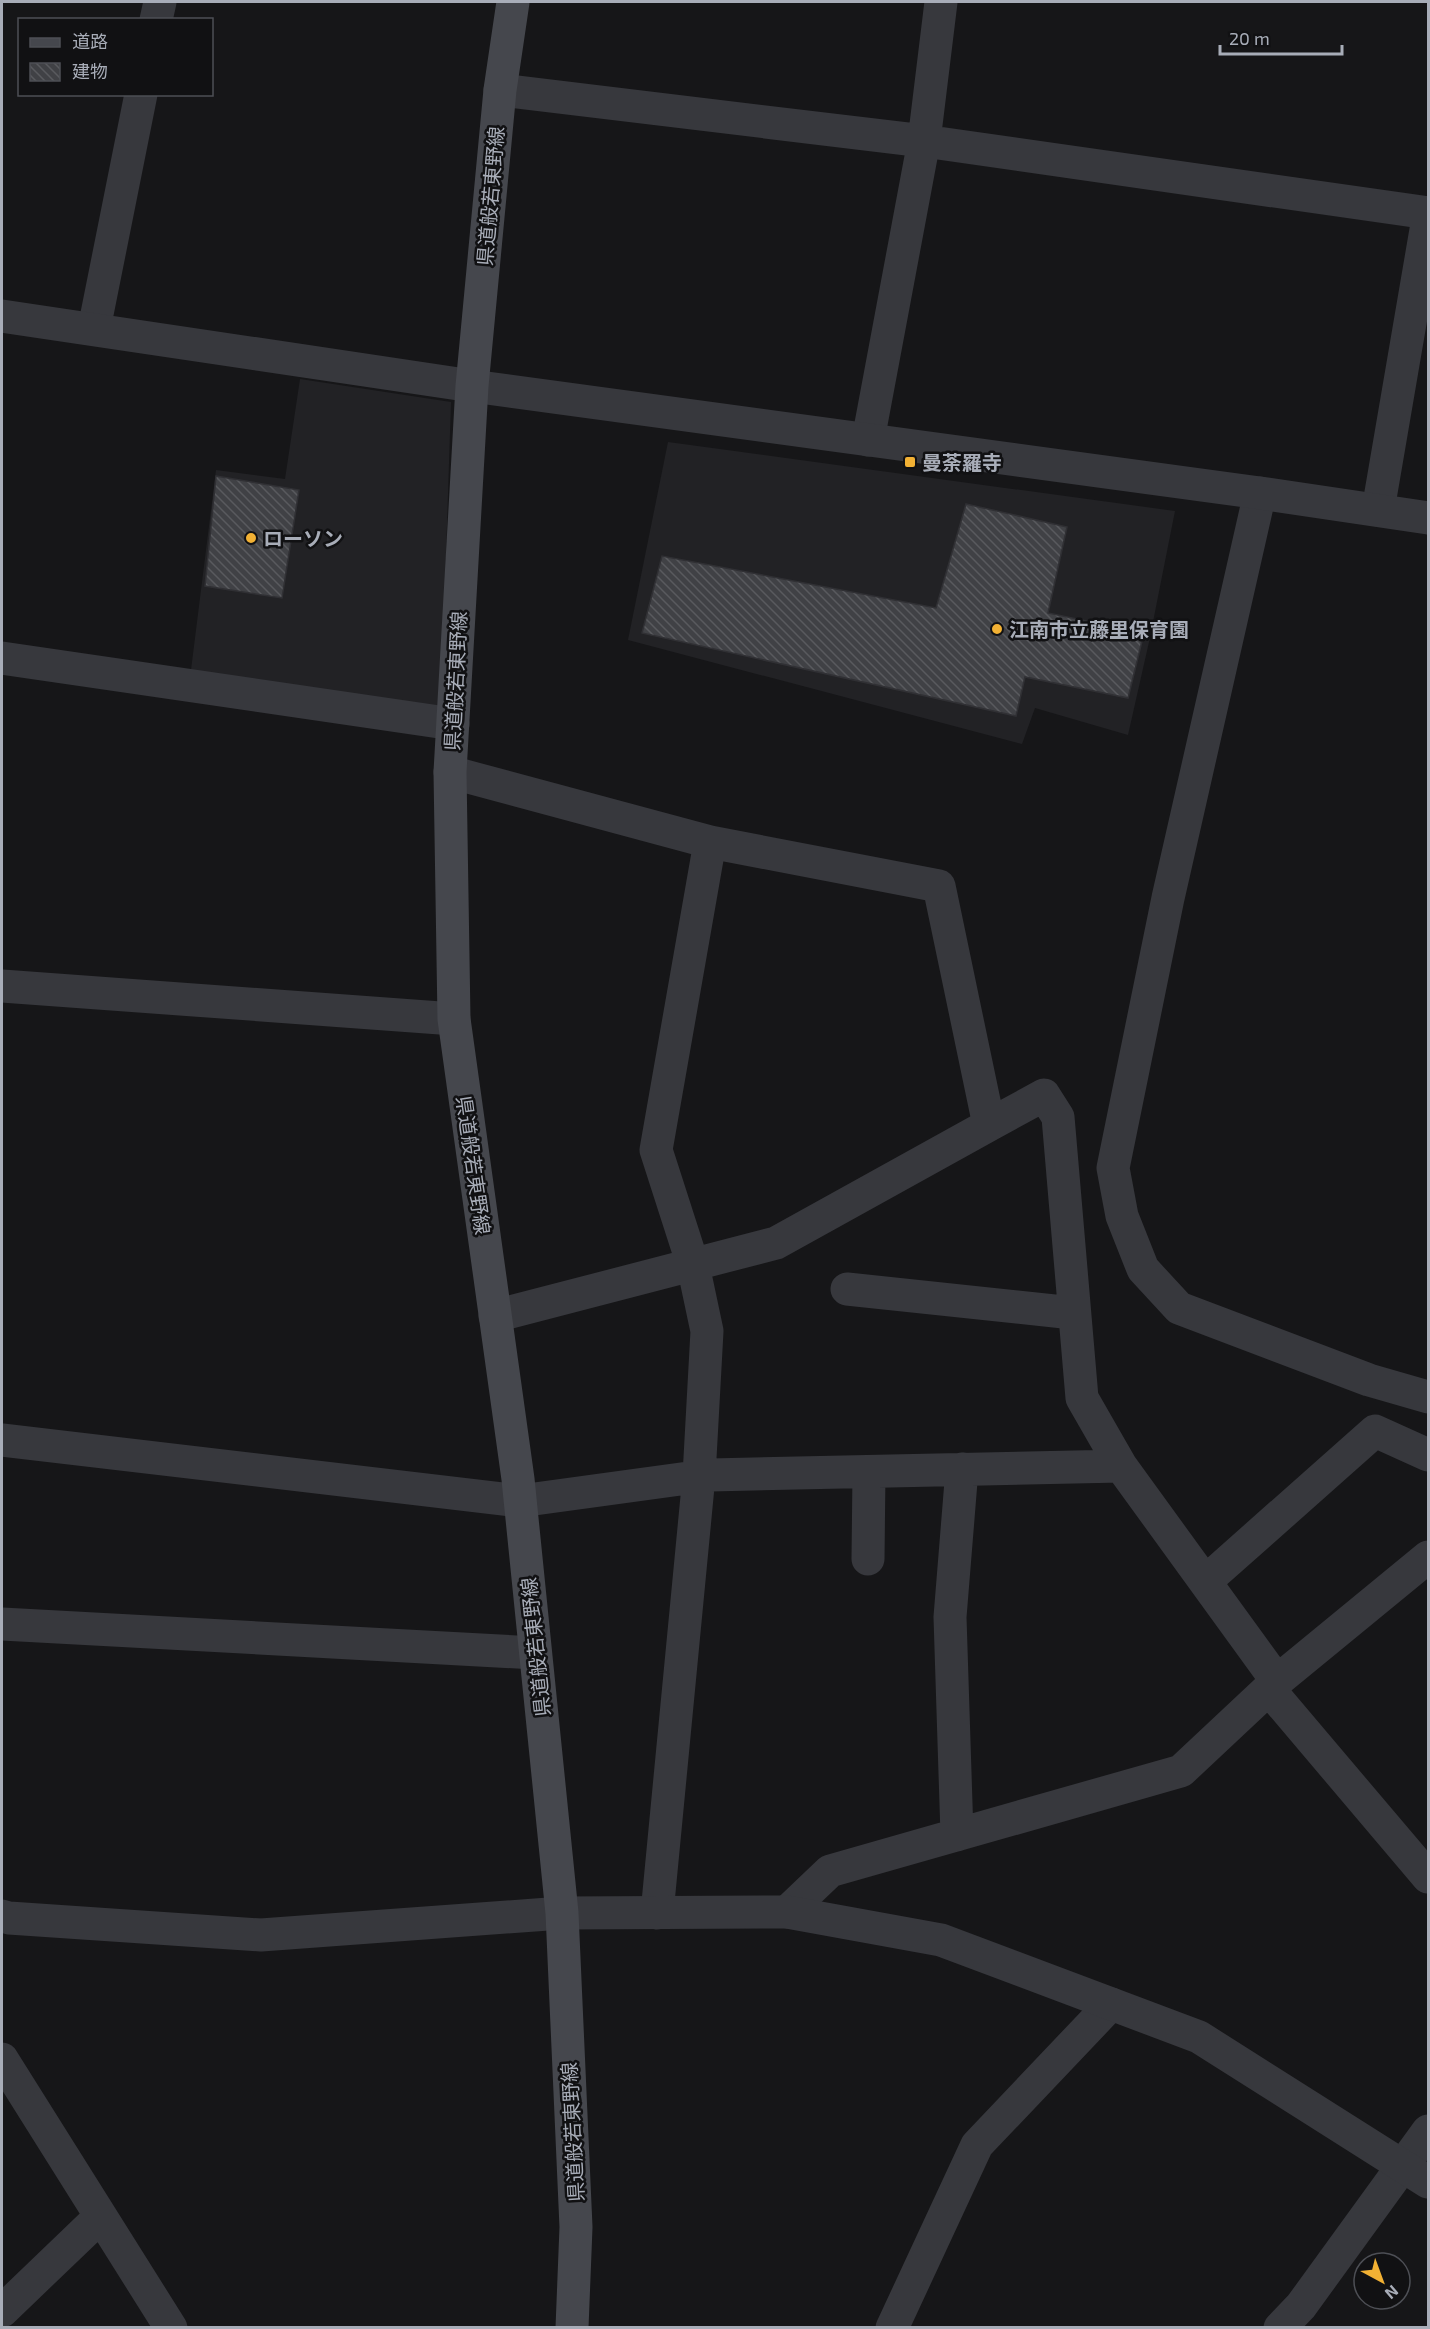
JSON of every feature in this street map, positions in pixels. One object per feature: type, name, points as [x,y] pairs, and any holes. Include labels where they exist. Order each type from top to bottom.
[{"type":"main road","name":"県道般若東野線","points":[[513,2],[500,90],[472,386],[450,772],[454,1018],[520,1501],[562,1913],[576,2227],[572,2328]]},
{"type":"street","points":[[156,18],[160,2]]},
{"type":"street","points":[[868,440],[924,141],[941,2]]},
{"type":"street","points":[[500,90],[924,141],[1428,213]]},
{"type":"street","points":[[94,329],[141,96]]},
{"type":"street","points":[[1378,510],[1428,218]]},
{"type":"street","points":[[2,316],[472,386],[1428,518]]},
{"type":"street","points":[[1260,493],[1168,898],[1113,1168],[1120,1207],[1143,1269],[1179,1308],[1370,1380],[1428,1397]]},
{"type":"street","points":[[2,657],[453,724]]},
{"type":"street","points":[[450,772],[710,842],[939,886],[989,1125]]},
{"type":"street","points":[[657,1912],[699,1476],[707,1331],[693,1264],[656,1149],[710,842]]},
{"type":"street","points":[[2,986],[454,1018]]},
{"type":"street","points":[[495,1316],[777,1243],[1044,1095],[1058,1117],[1082,1398],[1121,1466],[1277,1691],[1428,1877]]},
{"type":"street","points":[[847,1289],[1073,1313]]},
{"type":"street","points":[[1215,1573],[1375,1431],[1428,1455]]},
{"type":"street","points":[[2,1440],[520,1501],[699,1476],[1121,1466]]},
{"type":"street","points":[[957,1835],[950,1617],[962,1470]]},
{"type":"street","points":[[868,1559],[869,1472]]},
{"type":"street","points":[[788,1912],[830,1871],[1180,1771],[1277,1691],[1428,1557]]},
{"type":"street","points":[[2,1624],[535,1653]]},
{"type":"street","points":[[2,1916],[261,1935],[562,1913],[788,1912],[941,1940],[1199,2037],[1415,2174]]},
{"type":"street","points":[[892,2328],[977,2145],[1111,2004]]},
{"type":"street","points":[[2,2059],[171,2328]]},
{"type":"street","points":[[1280,2328],[1415,2174],[1428,2131]]},
{"type":"street","points":[[2,2311],[100,2217]]},
{"type":"shaded area","points":[[300,379],[451,402],[441,710],[191,670],[216,470],[285,479]]},
{"type":"shaded area","points":[[668,442],[1175,511],[1128,735],[1035,708],[1022,744],[628,640]]},
{"type":"building","name":"ローソン","points":[[216,476],[299,490],[282,598],[205,586]]},
{"type":"building","points":[[966,504],[1067,527],[1048,613],[1144,633],[1128,698],[1025,677],[1016,716],[642,633],[662,556],[936,608]]},
{"type":"place","name":"曼荼羅寺","points":[[910,462]]},
{"type":"place","name":"ローソン","points":[[251,538]]},
{"type":"place","name":"江南市立藤里保育園","points":[[997,629]]}]
